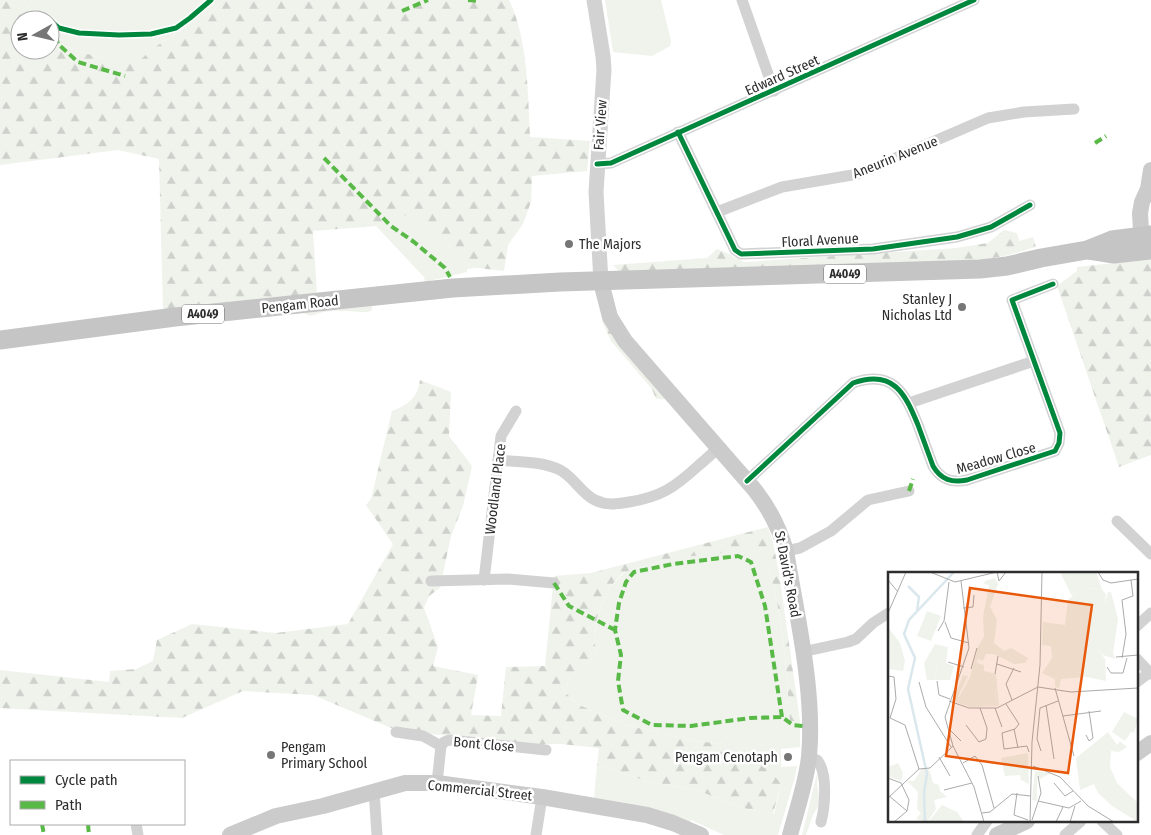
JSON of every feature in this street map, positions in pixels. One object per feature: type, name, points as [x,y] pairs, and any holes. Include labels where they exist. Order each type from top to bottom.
[{"type":"main road","points":[[1146,243],[1142,202],[1150,192],[1151,170]]},
{"type":"main road","name":"A4049","points":[[602,282],[980,269],[1007,266],[1087,250],[1114,254],[1146,243]]},
{"type":"main road","name":"Pengam Road","points":[[0,340],[175,317],[452,288],[560,282],[602,282]]},
{"type":"main road","name":"St David's Road","points":[[602,282],[610,317],[625,342],[747,480],[767,506],[777,523],[786,551],[809,702],[809,758],[805,781],[790,835]]},
{"type":"main road","points":[[1138,752],[1151,743]]},
{"type":"main road","name":"Commercial Street","points":[[230,835],[276,816],[323,806],[405,783],[437,783],[542,797],[647,815],[673,823],[701,835]]},
{"type":"main road","points":[[997,835],[1025,822]]},
{"type":"street","name":"Fair View","points":[[594,0],[604,56],[597,164],[597,216],[602,282]]},
{"type":"street","points":[[742,0],[774,91]]},
{"type":"street","name":"Edward Street","points":[[597,164],[611,163],[974,0]]},
{"type":"street","name":"Aneurin Avenue","points":[[717,212],[782,187],[858,174],[988,118],[1024,112],[1074,109]]},
{"type":"street","name":"Floral Avenue","points":[[678,132],[735,250],[741,254],[873,249],[957,237],[991,227],[1030,205]]},
{"type":"street","name":"Meadow Close","points":[[747,480],[853,383],[870,379],[886,381],[900,390],[909,403],[933,466],[947,480],[954,482],[967,480],[1055,451],[1060,443],[1060,432],[1012,300],[1053,284]]},
{"type":"street","points":[[909,403],[1034,361]]},
{"type":"street","name":"Woodland Place","points":[[484,580],[501,436],[516,411]]},
{"type":"street","points":[[498,460],[548,465],[570,475],[588,497],[605,504],[616,504],[645,499],[667,491],[678,484],[718,448]]},
{"type":"street","points":[[786,551],[800,548],[831,531],[868,500],[909,490]]},
{"type":"street","points":[[1118,522],[1151,554]]},
{"type":"street","points":[[431,581],[508,579],[554,583]]},
{"type":"street","points":[[802,652],[856,639],[873,623],[888,613]]},
{"type":"street","points":[[1138,625],[1151,613]]},
{"type":"street","points":[[1138,660],[1150,673],[1138,681]]},
{"type":"street","name":"Bont Close","points":[[396,732],[422,736],[441,746],[449,740],[546,750]]},
{"type":"street","points":[[437,783],[441,746]]},
{"type":"street","points":[[809,758],[817,760],[822,768],[825,808],[821,822]]},
{"type":"street","points":[[374,791],[377,835]]},
{"type":"street","points":[[536,835],[542,797]]},
{"type":"street","points":[[977,835],[986,822]]},
{"type":"street","points":[[1065,835],[1080,822]]},
{"type":"street","points":[[1103,822],[1117,835]]},
{"type":"green space","points":[[0,0],[24,0],[30,10],[10,10],[10,60],[60,60],[60,44],[103,59],[141,59],[155,47],[216,8],[224,0],[509,0],[520,32],[526,67],[530,137],[590,141],[587,171],[532,176],[531,202],[523,224],[508,245],[504,271],[470,267],[453,249],[415,217],[398,214],[376,226],[313,231],[317,294],[163,310],[159,159],[118,150],[0,165]]},
{"type":"green space","points":[[24,0],[224,0],[216,8],[155,47],[141,59],[103,59],[60,44],[60,10],[30,10]]},
{"type":"green space","points":[[605,0],[661,0],[671,41],[670,46],[652,56],[613,52]]},
{"type":"green space","points":[[398,214],[415,216],[453,249],[470,267],[478,268],[467,269],[467,272],[425,282],[424,277],[376,226]]},
{"type":"green space","points":[[1004,230],[1017,233],[1019,241],[1033,237],[1036,247],[1005,256],[971,261],[619,271],[613,265],[707,258],[717,249],[744,262],[956,248],[988,243]]},
{"type":"green space","points":[[1151,259],[1151,455],[1119,467],[1057,286],[1077,271],[1077,267]]},
{"type":"green space","points":[[372,306],[372,310],[368,312],[334,311],[315,315],[304,313]]},
{"type":"green space","points":[[604,320],[667,399],[656,399],[652,389],[611,341],[602,321]]},
{"type":"green space","points":[[420,380],[451,392],[449,436],[472,466],[463,506],[451,536],[440,588],[429,596],[424,608],[438,647],[433,666],[478,675],[471,715],[501,716],[506,667],[545,666],[554,576],[591,573],[768,527],[779,573],[800,721],[790,721],[785,655],[779,611],[761,548],[668,559],[623,573],[607,590],[597,618],[594,642],[598,653],[569,680],[565,692],[577,704],[626,725],[694,741],[725,744],[748,752],[765,764],[781,784],[773,814],[747,809],[696,790],[646,781],[597,765],[599,748],[561,744],[531,744],[391,728],[313,695],[243,691],[182,718],[0,708],[0,670],[109,682],[110,671],[136,669],[153,661],[157,640],[192,624],[276,633],[348,624],[393,544],[366,505],[371,499],[392,411],[411,400],[417,392]]},
{"type":"green space","points":[[761,547],[779,611],[785,654],[790,720],[800,721],[800,747],[781,749],[781,767],[797,766],[778,835],[724,835],[691,820],[690,823],[594,798],[597,765],[646,781],[696,790],[747,809],[774,814],[781,784],[725,744],[694,741],[626,725],[577,704],[565,692],[569,680],[598,653],[594,642],[597,619],[607,590],[624,573],[668,559]]},
{"type":"green space","points":[[818,769],[817,784],[820,803],[813,815],[806,835],[802,835]]},
{"type":"marked path","points":[[402,11],[428,0]]},
{"type":"marked path","points":[[468,0],[479,1]]},
{"type":"marked path","points":[[60,46],[78,62],[125,76]]},
{"type":"marked path","points":[[1095,143],[1106,136]]},
{"type":"marked path","points":[[324,158],[391,226],[445,268],[450,277]]},
{"type":"marked path","points":[[909,491],[913,479]]},
{"type":"marked path","points":[[782,717],[765,606],[751,562],[738,556],[673,564],[634,572],[626,582],[619,603],[615,630],[621,655],[618,681],[623,710],[652,725],[691,726],[750,718],[782,717],[793,725],[803,726]]},
{"type":"marked path","points":[[554,583],[569,606],[615,630]]},
{"type":"marked path","points":[[42,825],[44,835]]},
{"type":"marked path","points":[[88,825],[89,835]]},
{"type":"cycle path","points":[[60,28],[79,33],[151,34],[176,28],[211,0]]},
{"type":"cycle path","points":[[597,164],[611,163],[974,0]]},
{"type":"cycle path","points":[[678,132],[735,250],[741,254],[873,249],[957,237],[991,227],[1030,205]]},
{"type":"cycle path","points":[[747,481],[853,383],[867,379],[878,379],[888,382],[902,394],[913,413],[933,466],[940,475],[952,481],[967,480],[1055,451],[1059,443],[1060,433],[1012,300],[1053,284]]},
{"type":"place","name":"The Majors","points":[[569,244]]},
{"type":"place","name":"Stanley J Nicholas Ltd","points":[[962,307]]},
{"type":"place","name":"Pengam Primary School","points":[[271,755]]},
{"type":"place","name":"Pengam Cenotaph","points":[[788,757]]}]
